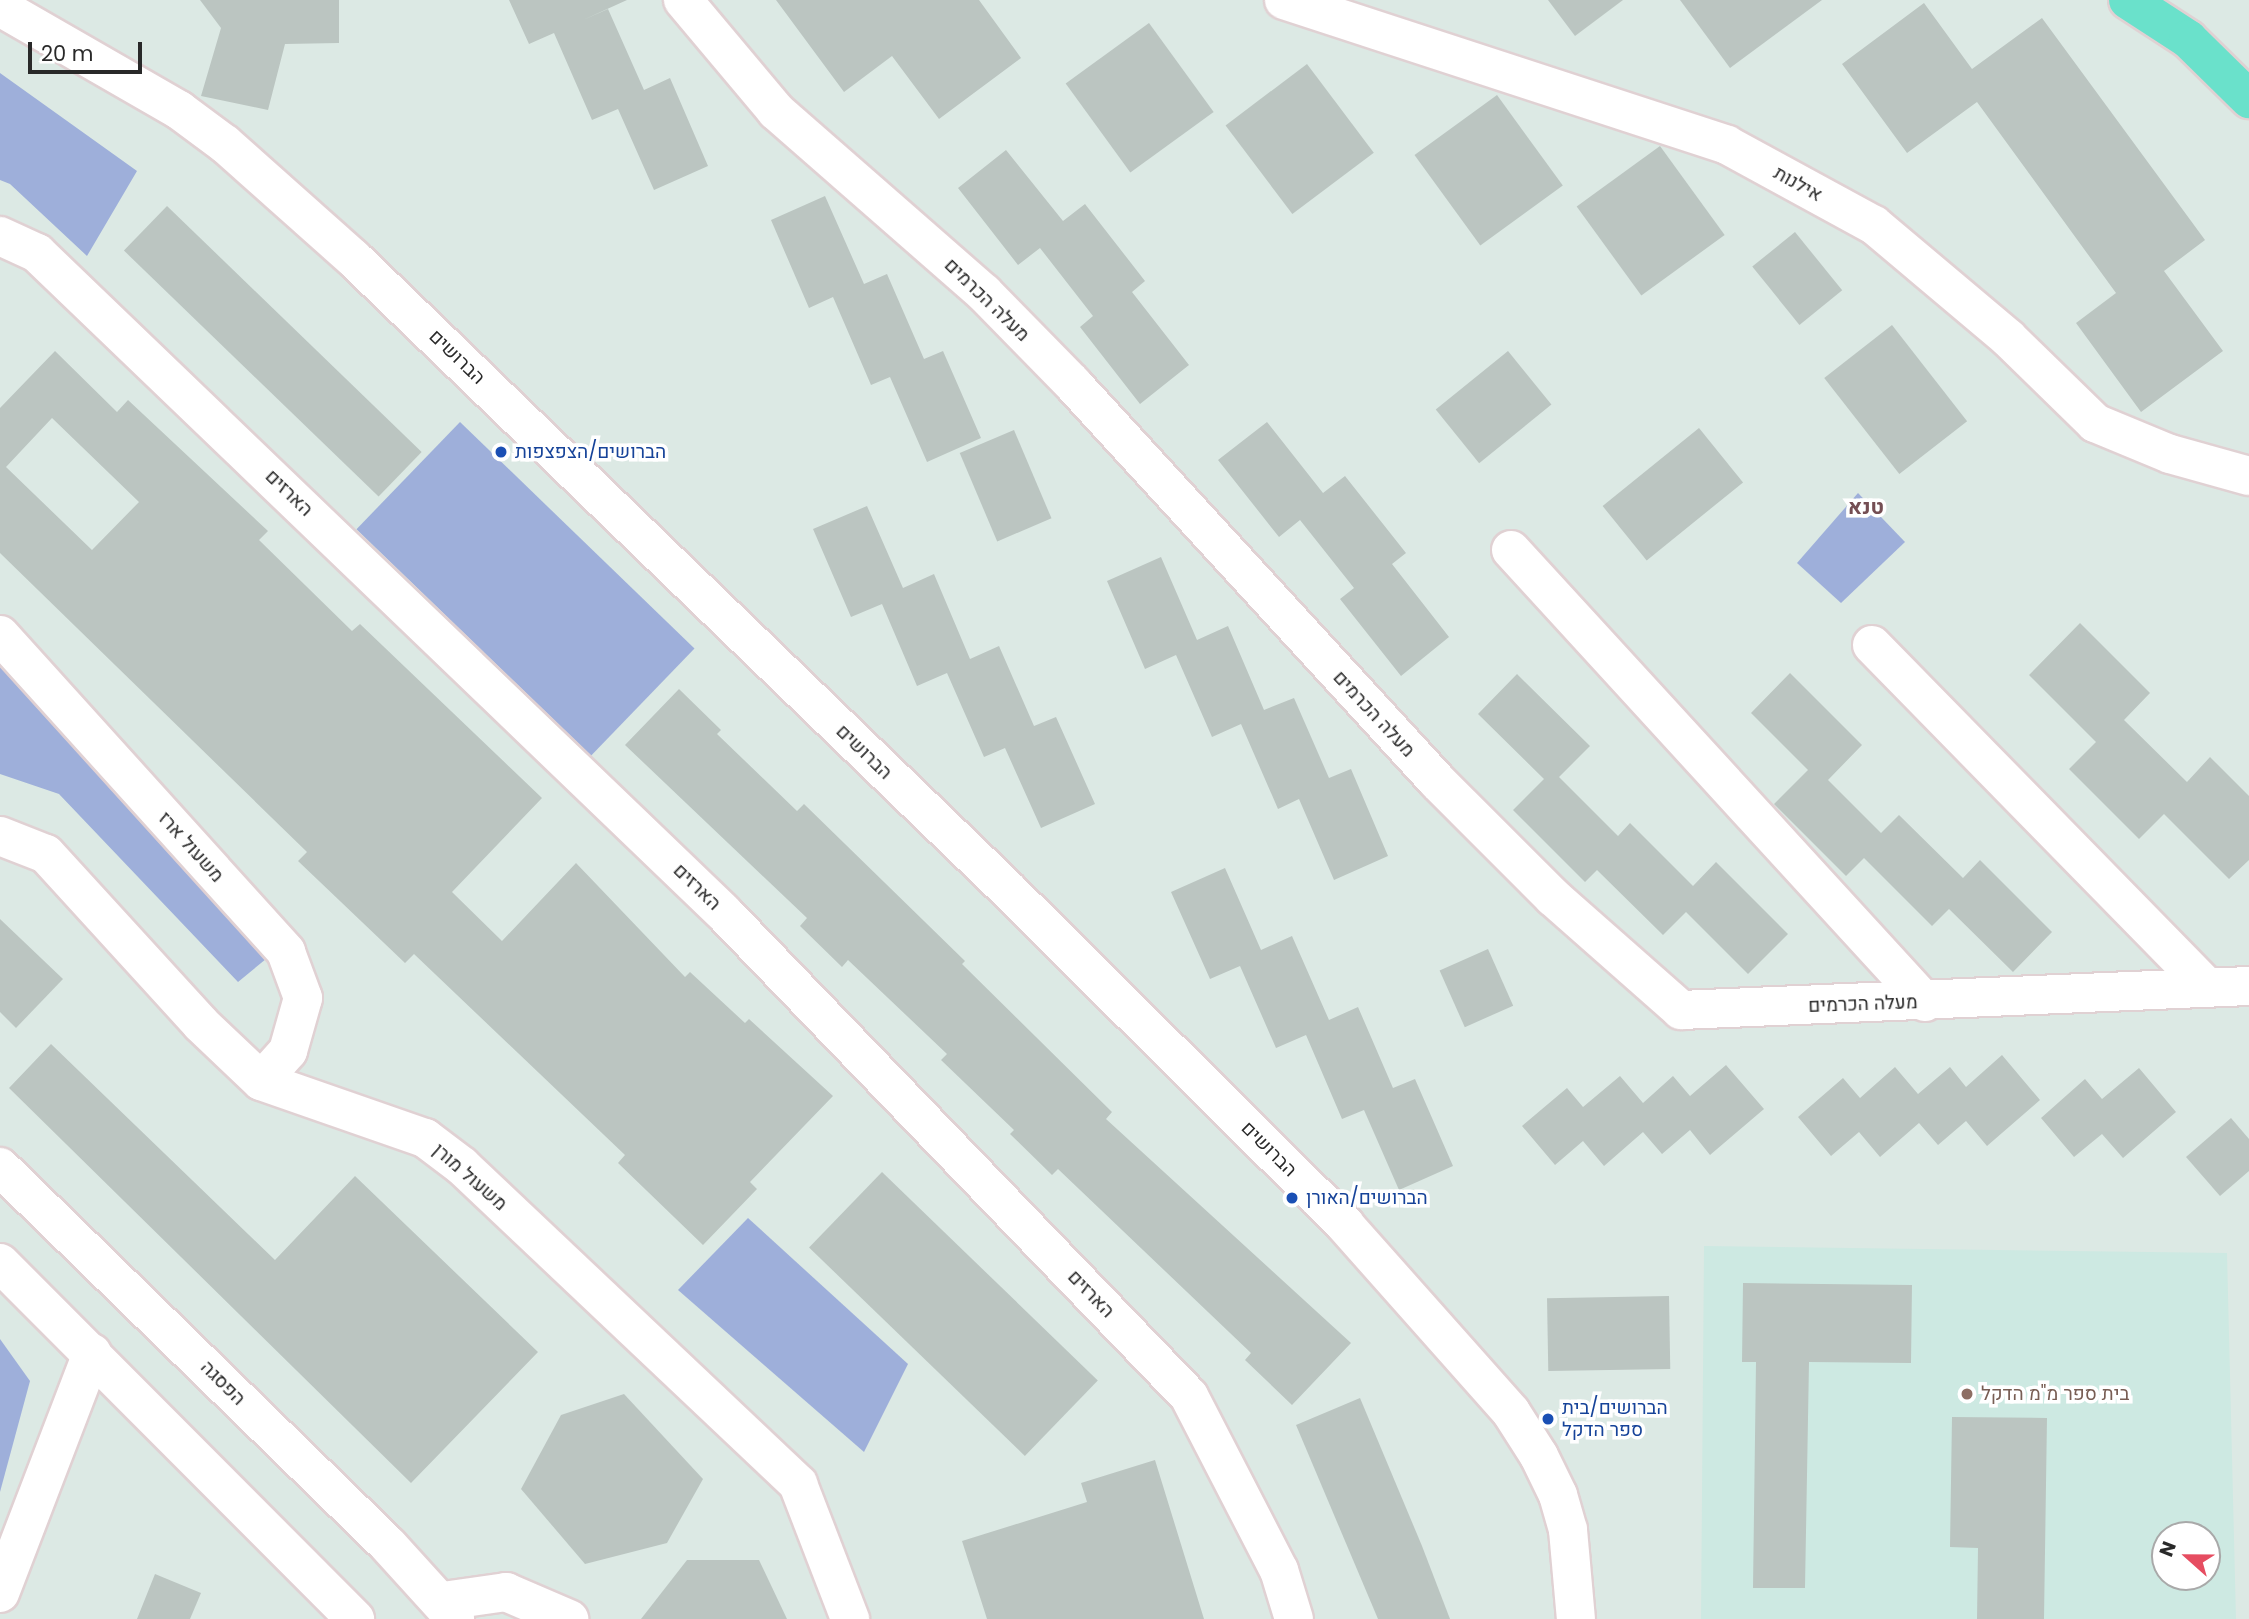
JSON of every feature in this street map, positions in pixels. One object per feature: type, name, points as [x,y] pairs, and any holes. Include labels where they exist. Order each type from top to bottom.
[{"type":"main road","points":[[2128,0],[2188,39],[2249,99]]},
{"type":"street","name":"מעלה הכרמים","points":[[683,0],[776,111],[984,293],[1062,373],[1438,782],[1553,897],[1681,1010],[1924,1002],[2249,986]]},
{"type":"street","name":"אילנות","points":[[1284,0],[1727,145],[1874,225],[2008,338],[2095,423],[2170,454],[2249,476]]},
{"type":"street","name":"הברושים","points":[[0,7],[179,110],[225,144],[353,258],[1006,888],[1345,1225],[1511,1412],[1539,1456],[1558,1495],[1568,1530],[1576,1619]]},
{"type":"street","name":"הארזים","points":[[0,236],[37,253],[724,913],[1189,1396],[1279,1570],[1294,1619]]},
{"type":"street","points":[[1511,550],[1924,1002]]},
{"type":"street","name":"משעול ארז","points":[[0,635],[286,952],[303,999],[288,1051],[261,1081]]},
{"type":"street","points":[[1872,645],[2208,988]]},
{"type":"street","name":"משעול מורן","points":[[0,836],[46,854],[201,1024],[261,1081],[425,1138],[462,1166],[798,1483],[850,1619]]},
{"type":"street","name":"הפסגה","points":[[0,1167],[449,1610],[506,1592],[569,1619]]},
{"type":"street","points":[[0,1263],[92,1353],[345,1615]]},
{"type":"street","points":[[0,1593],[92,1353]]},
{"type":"shaded area","points":[[0,73],[137,171],[87,256],[10,184],[0,180]]},
{"type":"shaded area","points":[[460,422],[695,648],[591,756],[356,529]]},
{"type":"shaded area","points":[[1858,493],[1905,542],[1841,603],[1797,563]]},
{"type":"shaded area","points":[[0,657],[277,950],[238,982],[59,794],[0,774]]},
{"type":"shaded area","points":[[748,1218],[908,1364],[864,1452],[678,1290]]},
{"type":"shaded area","name":"בית ספר מ\"מ הדקל","points":[[1704,1246],[2227,1253],[2236,1619],[1701,1619]]},
{"type":"shaded area","points":[[0,1339],[30,1381],[0,1492]]},
{"type":"building","points":[[200,0],[339,0],[339,43],[285,44],[268,110],[201,96],[221,28]]},
{"type":"building","points":[[509,0],[627,0],[583,20],[608,9],[644,90],[670,78],[708,166],[654,190],[618,109],[592,120],[554,33],[529,44]]},
{"type":"building","points":[[776,0],[979,0],[1021,58],[939,119],[892,56],[844,92]]},
{"type":"building","points":[[1548,0],[1623,0],[1575,36]]},
{"type":"building","points":[[1680,0],[1822,0],[1730,68]]},
{"type":"building","points":[[1924,3],[1972,69],[2042,18],[2205,240],[2164,271],[2223,351],[2141,412],[2076,323],[2116,293],[1977,102],[1907,153],[1842,64]]},
{"type":"building","points":[[1149,23],[1214,112],[1130,173],[1066,84]]},
{"type":"building","points":[[1307,64],[1374,153],[1292,214],[1226,125]]},
{"type":"building","points":[[1497,95],[1563,186],[1480,246],[1414,155]]},
{"type":"building","points":[[1660,146],[1725,235],[1641,296],[1577,207]]},
{"type":"building","points":[[1006,150],[1063,221],[1085,204],[1145,281],[1132,292],[1189,365],[1140,404],[1080,327],[1093,316],[1040,248],[1018,265],[958,188]]},
{"type":"building","points":[[825,196],[864,284],[887,274],[924,359],[943,351],[981,438],[927,462],[890,377],[871,385],[833,297],[809,308],[771,220]]},
{"type":"building","points":[[167,206],[422,452],[379,497],[124,251]]},
{"type":"building","points":[[1795,232],[1842,290],[1799,325],[1752,267]]},
{"type":"building","points":[[1892,325],[1967,421],[1899,474],[1824,378]]},
{"type":"building","points":[[55,351],[117,412],[128,400],[268,531],[259,540],[352,631],[360,624],[542,798],[452,892],[502,941],[576,863],[685,977],[690,972],[745,1023],[749,1019],[833,1096],[750,1182],[757,1189],[703,1245],[618,1163],[625,1155],[414,954],[405,963],[298,861],[307,852],[0,553],[0,408]],"holes":[[[52,418],[139,502],[92,550],[6,467]]]},
{"type":"building","points":[[1508,351],[1551,405],[1479,463],[1436,410]]},
{"type":"building","points":[[1267,422],[1323,493],[1345,476],[1406,553],[1392,564],[1449,637],[1401,676],[1340,599],[1354,588],[1300,520],[1279,537],[1218,460]]},
{"type":"building","points":[[1699,428],[1743,482],[1647,560],[1603,506]]},
{"type":"building","points":[[1014,430],[1052,518],[997,541],[960,453]]},
{"type":"building","points":[[867,506],[903,588],[934,574],[970,659],[999,646],[1034,726],[1056,717],[1095,804],[1041,828],[1005,748],[984,757],[947,673],[917,686],[882,604],[851,617],[813,529]]},
{"type":"building","points":[[1161,557],[1197,640],[1228,626],[1264,710],[1294,698],[1329,778],[1351,769],[1388,856],[1334,880],[1299,799],[1278,809],[1241,724],[1212,737],[1176,655],[1145,669],[1107,581]]},
{"type":"building","points":[[2080,623],[2150,693],[2124,720],[2187,782],[2210,757],[2249,796],[2249,860],[2229,879],[2164,814],[2139,839],[2069,769],[2096,742],[2029,675]]},
{"type":"building","points":[[1790,673],[1862,745],[1828,780],[1881,833],[1899,815],[1963,878],[1980,860],[2052,932],[2013,972],[1949,909],[1932,926],[1864,858],[1846,876],[1774,804],[1808,770],[1751,713]]},
{"type":"building","points":[[1517,674],[1590,746],[1559,777],[1618,836],[1630,823],[1693,886],[1716,862],[1788,934],[1748,974],[1686,912],[1663,935],[1597,870],[1585,882],[1513,810],[1544,779],[1478,714]]},
{"type":"building","points":[[679,689],[721,730],[717,734],[797,811],[804,804],[965,961],[962,964],[1112,1112],[1106,1119],[1351,1343],[1292,1405],[1245,1360],[1251,1353],[1058,1169],[1052,1175],[1010,1134],[1014,1130],[941,1060],[947,1054],[848,960],[842,967],[800,926],[807,918],[625,745]]},
{"type":"building","points":[[1225,868],[1261,950],[1292,936],[1329,1020],[1358,1007],[1393,1088],[1415,1079],[1453,1166],[1399,1190],[1364,1110],[1342,1119],[1306,1035],[1276,1048],[1240,966],[1210,979],[1171,892]]},
{"type":"building","points":[[0,919],[63,979],[16,1028],[0,1012]]},
{"type":"building","points":[[1488,949],[1513,1006],[1465,1027],[1440,971]]},
{"type":"building","points":[[51,1044],[275,1260],[355,1176],[538,1352],[411,1483],[9,1088]]},
{"type":"building","points":[[2002,1055],[2040,1100],[1987,1146],[1966,1121],[1938,1145],[1919,1123],[1880,1157],[1859,1132],[1831,1156],[1798,1117],[1843,1078],[1860,1098],[1895,1067],[1918,1094],[1950,1067],[1966,1087]]},
{"type":"building","points":[[1726,1065],[1764,1109],[1710,1155],[1690,1130],[1662,1154],[1643,1132],[1604,1166],[1583,1141],[1555,1165],[1522,1126],[1567,1088],[1583,1107],[1620,1076],[1643,1103],[1673,1076],[1690,1096]]},
{"type":"building","points":[[2139,1068],[2176,1112],[2123,1158],[2102,1134],[2074,1157],[2041,1118],[2085,1079],[2102,1099]]},
{"type":"building","points":[[2231,1118],[2249,1139],[2249,1171],[2220,1196],[2186,1157]]},
{"type":"building","points":[[882,1172],[1098,1380],[1025,1456],[809,1248]]},
{"type":"building","points":[[1743,1283],[1912,1285],[1911,1363],[1809,1362],[1805,1588],[1753,1588],[1756,1362],[1742,1362]]},
{"type":"building","points":[[1669,1296],[1670,1369],[1548,1371],[1547,1298]]},
{"type":"building","points":[[624,1394],[703,1479],[667,1543],[585,1564],[521,1489],[561,1415]]},
{"type":"building","points":[[1360,1398],[1450,1619],[1378,1619],[1296,1425]]},
{"type":"building","points":[[1952,1417],[2047,1418],[2044,1619],[1977,1619],[1978,1548],[1950,1547]]},
{"type":"building","points":[[1155,1460],[1204,1619],[987,1619],[962,1541],[1087,1502],[1081,1483]]},
{"type":"building","points":[[687,1560],[759,1560],[787,1619],[641,1619]]},
{"type":"building","points":[[155,1574],[201,1593],[190,1619],[137,1619]]},
{"type":"place","name":"הברושים/הצפצפות","points":[[501,452]]},
{"type":"place","name":"הברושים/האורן","points":[[1292,1198]]},
{"type":"place","name":"בית ספר מ\"מ הדקל","points":[[1967,1394]]},
{"type":"place","name":"הברושים/בית ספר הדקל","points":[[1548,1419]]},
{"type":"district","name":"טנא","points":[[1866,507]]}]
